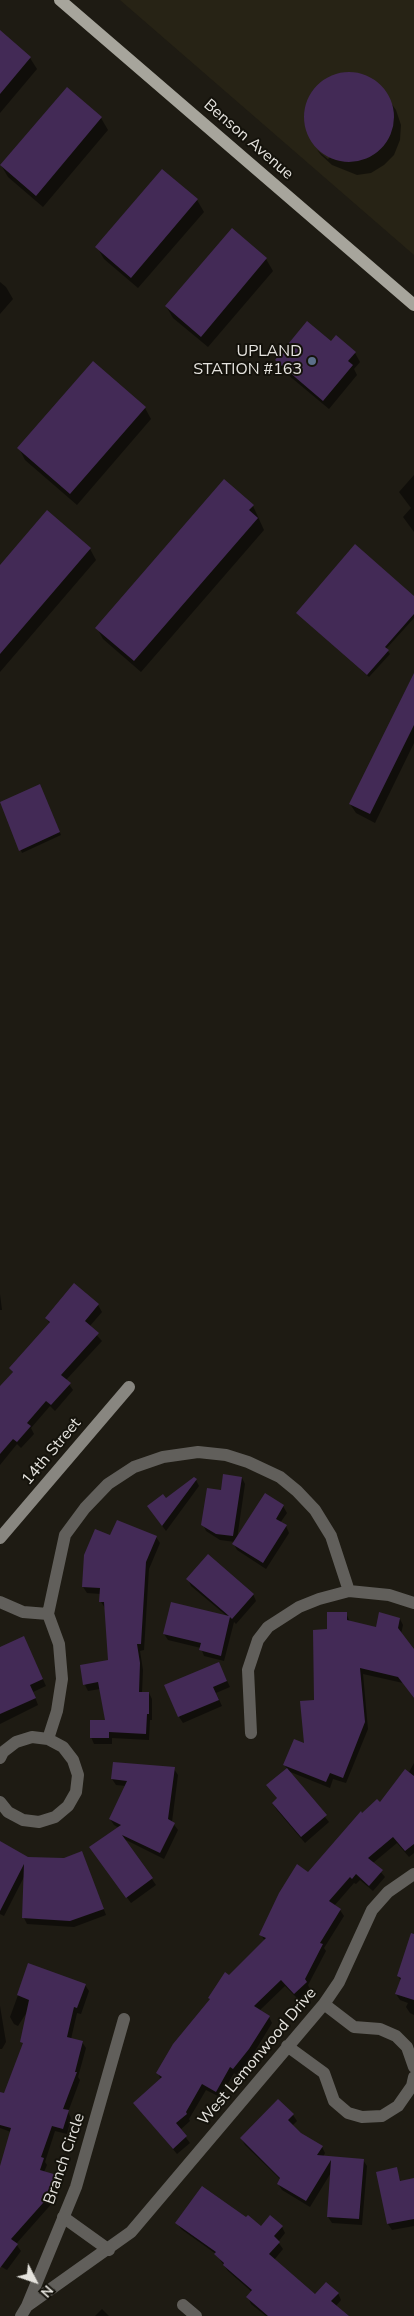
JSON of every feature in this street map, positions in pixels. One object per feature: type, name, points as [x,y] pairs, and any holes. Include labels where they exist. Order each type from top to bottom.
[{"type":"main road","name":"Benson Avenue","points":[[60,0],[414,306]]},
{"type":"street","name":"14th Street","points":[[0,1538],[129,1387]]},
{"type":"street","points":[[48,1739],[57,1711],[62,1679],[59,1644],[48,1614],[65,1535],[85,1508],[108,1484],[134,1467],[163,1457],[198,1452],[226,1455],[248,1462],[280,1477],[315,1510],[331,1536],[349,1591]]},
{"type":"street","points":[[251,1733],[248,1670],[258,1640],[268,1627],[299,1607],[319,1599],[349,1591],[389,1595],[414,1603]]},
{"type":"street","points":[[0,1602],[22,1612],[48,1614]]},
{"type":"street","points":[[0,1758],[3,1752],[16,1742],[32,1737],[48,1739],[63,1747],[73,1760],[78,1776],[76,1792],[68,1806],[55,1817],[39,1822],[23,1820],[8,1812],[0,1802]]},
{"type":"street","name":"West Lemonwood Drive","points":[[24,2311],[131,2232],[324,2004],[339,1982],[372,1910],[388,1892],[414,1874]]},
{"type":"street","points":[[324,2004],[354,2027],[380,2029],[396,2036],[407,2047],[414,2068]]},
{"type":"street","name":"Branch Circle","points":[[24,2311],[78,2178],[124,2019]]},
{"type":"street","points":[[288,2046],[324,2073],[334,2101],[348,2113],[362,2117],[382,2116],[398,2106],[412,2086],[414,2077]]},
{"type":"street","points":[[63,2217],[109,2250]]},
{"type":"street","points":[[183,2304],[196,2316]]},
{"type":"shaded area","points":[[120,0],[414,0],[414,255]]},
{"type":"building","points":[[0,30],[31,57],[0,94]]},
{"type":"building","points":[[340,72],[358,72],[374,79],[387,92],[394,108],[394,126],[387,142],[374,155],[358,162],[340,162],[324,155],[311,142],[304,126],[304,108],[311,92],[324,79]]},
{"type":"building","points":[[67,87],[102,117],[36,196],[0,165]]},
{"type":"building","points":[[162,169],[198,199],[131,278],[95,247]]},
{"type":"building","points":[[232,228],[267,258],[201,337],[165,306]]},
{"type":"building","name":"UPLAND STATION #163","points":[[307,321],[331,341],[336,335],[356,352],[348,361],[353,365],[323,401],[275,360]]},
{"type":"building","points":[[93,361],[146,407],[70,494],[17,448]]},
{"type":"building","points":[[224,479],[254,505],[249,510],[258,518],[134,661],[95,628]]},
{"type":"building","points":[[47,510],[91,548],[0,654],[0,565]]},
{"type":"building","points":[[355,544],[414,596],[414,614],[385,647],[389,650],[367,675],[296,613]]},
{"type":"building","points":[[414,673],[414,725],[370,814],[349,804]]},
{"type":"building","points":[[40,784],[60,832],[19,851],[0,802]]},
{"type":"building","points":[[74,1283],[99,1304],[85,1321],[99,1333],[61,1375],[71,1383],[51,1405],[46,1401],[27,1423],[31,1426],[17,1442],[13,1439],[0,1454],[0,1386],[13,1372],[9,1368],[50,1322],[45,1318]]},
{"type":"building","points":[[223,1474],[242,1477],[233,1536],[216,1534],[201,1525],[207,1488],[221,1490]]},
{"type":"building","points":[[194,1477],[197,1479],[162,1526],[147,1506],[163,1494],[166,1498]]},
{"type":"building","points":[[265,1493],[284,1505],[276,1519],[287,1525],[263,1563],[232,1544]]},
{"type":"building","points":[[117,1520],[157,1536],[146,1562],[141,1644],[137,1644],[140,1663],[139,1692],[149,1692],[149,1714],[147,1714],[146,1734],[109,1732],[109,1738],[90,1738],[90,1720],[105,1720],[98,1682],[83,1685],[80,1665],[108,1660],[104,1602],[99,1602],[100,1588],[82,1587],[84,1555],[95,1529],[110,1535]]},
{"type":"building","points":[[208,1554],[254,1594],[232,1619],[230,1617],[221,1656],[199,1650],[201,1643],[163,1634],[171,1602],[229,1616],[186,1579]]},
{"type":"building","points":[[327,1612],[347,1612],[347,1620],[376,1627],[379,1612],[400,1618],[398,1628],[414,1649],[414,1698],[398,1677],[360,1668],[365,1722],[343,1778],[330,1773],[326,1782],[283,1765],[294,1739],[304,1743],[300,1701],[314,1700],[313,1630],[327,1629]]},
{"type":"building","points":[[24,1636],[43,1679],[30,1685],[36,1698],[0,1714],[0,1647]]},
{"type":"building","points":[[219,1662],[227,1681],[213,1687],[219,1700],[178,1717],[164,1685]]},
{"type":"building","points":[[113,1762],[175,1767],[168,1819],[175,1823],[160,1853],[122,1835],[153,1878],[126,1898],[89,1847],[121,1825],[109,1819],[127,1781],[111,1779]]},
{"type":"building","points":[[287,1768],[327,1815],[301,1837],[272,1803],[277,1798],[266,1785]]},
{"type":"building","points":[[405,1769],[414,1776],[414,1844],[405,1851],[393,1837],[368,1858],[383,1870],[369,1886],[356,1874],[352,1879],[350,1877],[329,1901],[341,1909],[320,1943],[323,1944],[305,1979],[307,1982],[294,1994],[281,1980],[254,2006],[270,2016],[249,2049],[233,2069],[230,2067],[216,2092],[202,2084],[186,2112],[187,2114],[176,2123],[187,2136],[173,2149],[133,2103],[162,2077],[156,2073],[173,2044],[210,1999],[208,1998],[225,1972],[229,1975],[266,1938],[259,1935],[279,1893],[297,1864],[308,1872],[361,1811],[362,1813],[377,1799],[380,1802]]},
{"type":"building","points":[[0,1841],[28,1857],[64,1858],[82,1851],[104,1909],[70,1921],[22,1918],[24,1864],[0,1911]]},
{"type":"building","points":[[411,1933],[414,1934],[414,2000],[395,1994],[401,1978],[397,1976]]},
{"type":"building","points":[[28,1963],[86,1984],[77,2008],[74,2007],[67,2037],[83,2041],[75,2072],[77,2072],[63,2109],[69,2110],[63,2129],[52,2126],[41,2157],[44,2158],[40,2170],[57,2175],[51,2194],[11,2239],[18,2244],[0,2268],[0,2166],[11,2128],[0,2125],[0,2092],[4,2093],[23,2043],[20,2042],[29,2000],[17,1995]]},
{"type":"building","points":[[278,2099],[294,2114],[288,2120],[301,2133],[323,2146],[317,2155],[364,2159],[359,2219],[327,2217],[331,2160],[306,2201],[277,2184],[280,2178],[240,2138]]},
{"type":"building","points":[[397,2167],[400,2181],[414,2178],[414,2219],[387,2224],[376,2172]]},
{"type":"building","points":[[202,2186],[246,2217],[248,2215],[261,2226],[270,2215],[283,2226],[274,2236],[280,2242],[269,2254],[315,2294],[326,2282],[339,2293],[331,2301],[349,2316],[268,2316],[246,2297],[252,2290],[223,2265],[224,2263],[214,2254],[216,2252],[175,2223]]},
{"type":"place","name":"UPLAND STATION #163","points":[[312,361]]}]
